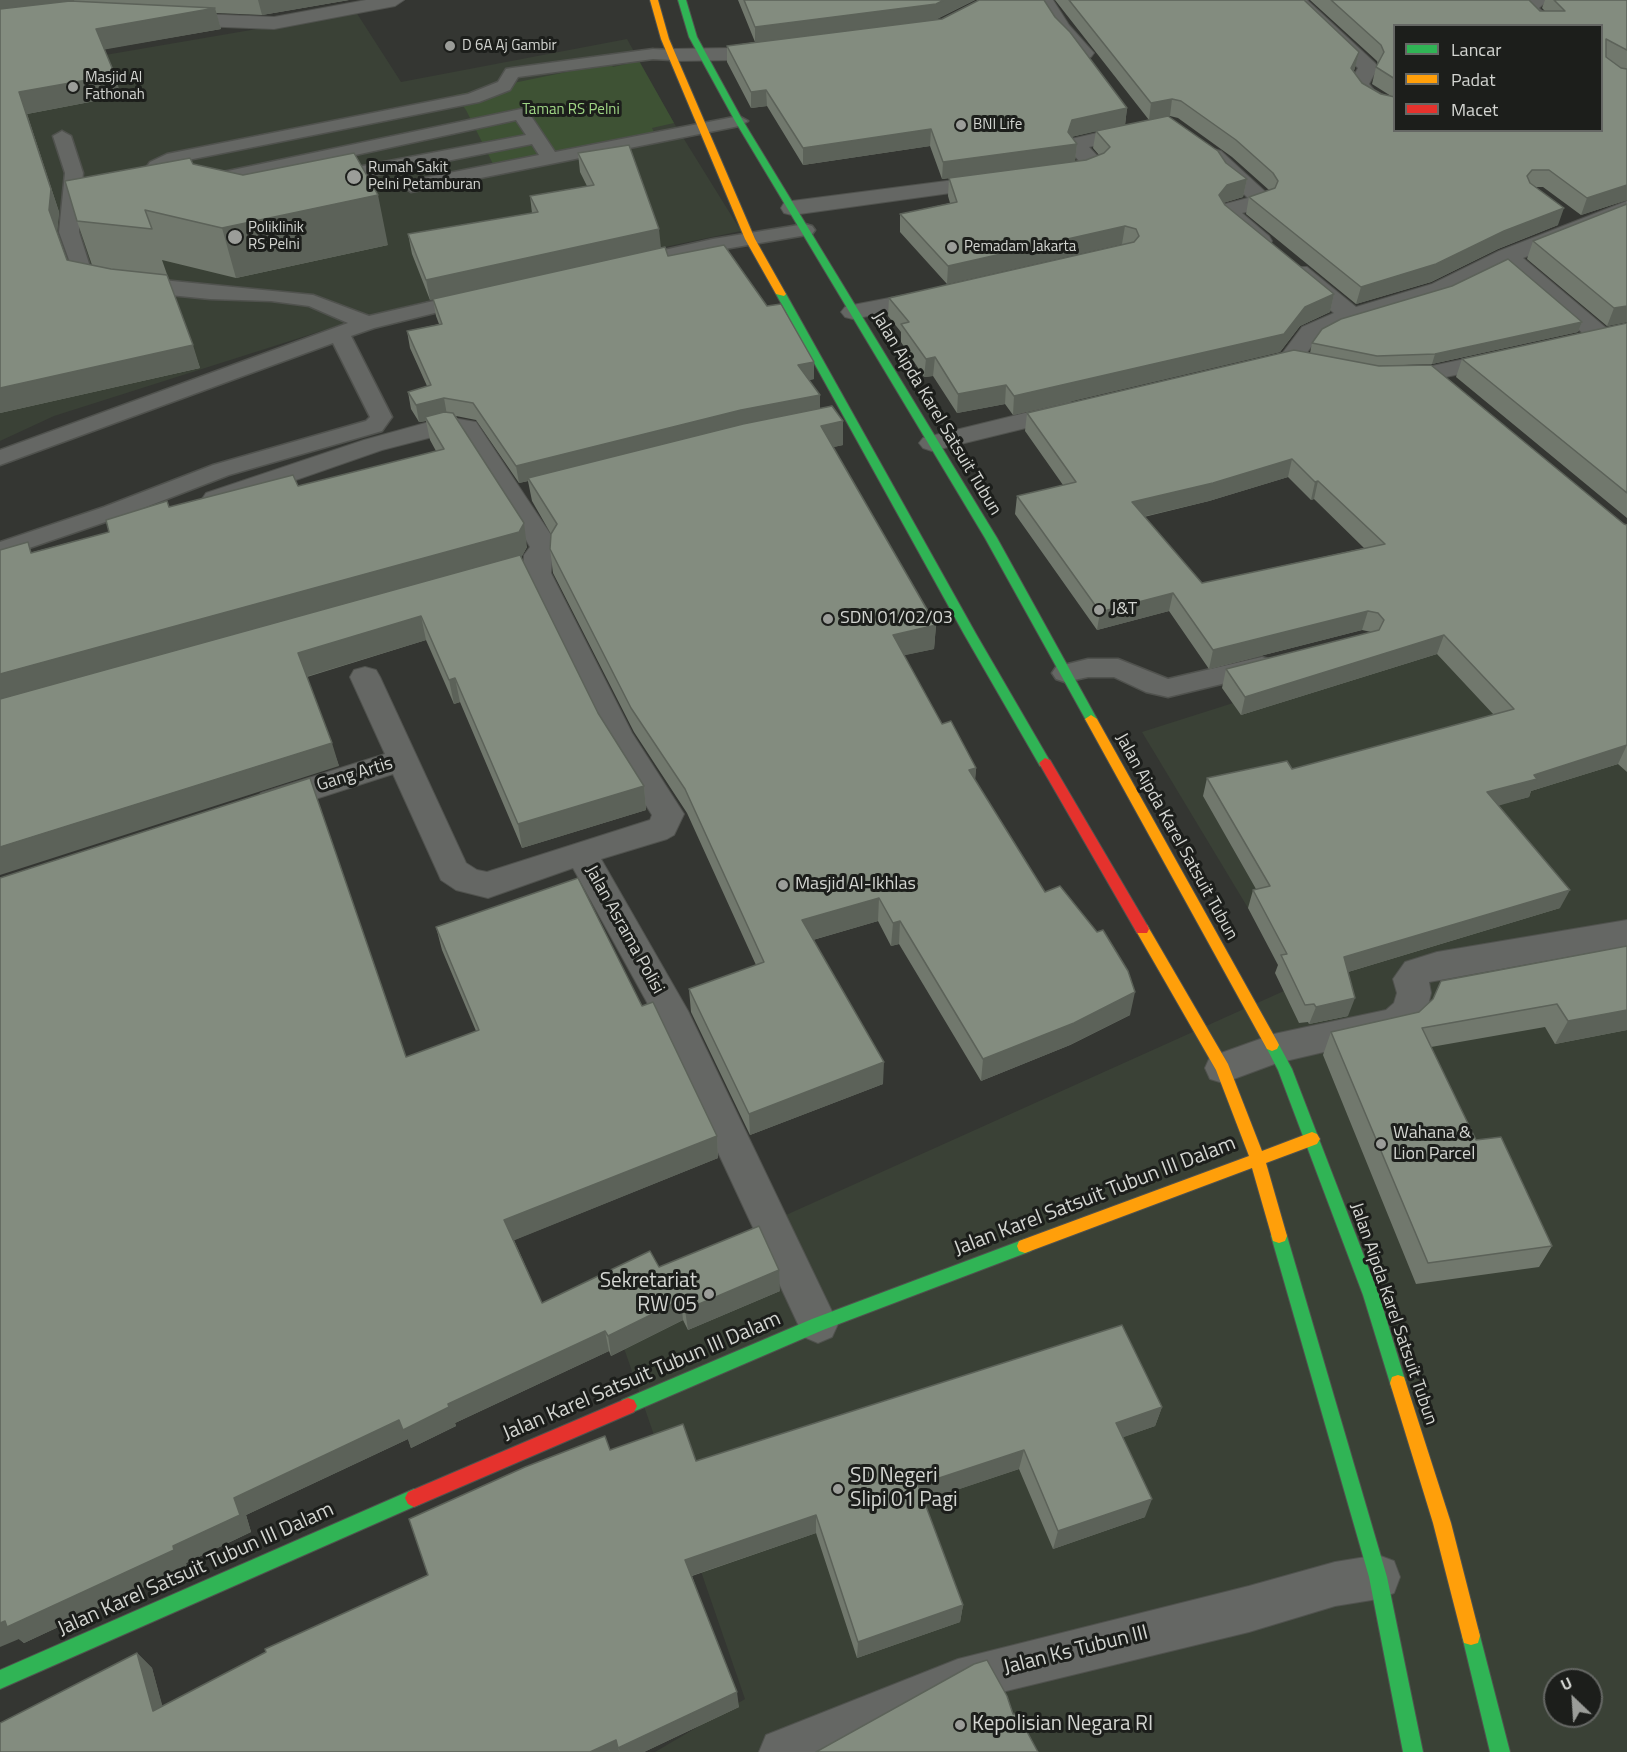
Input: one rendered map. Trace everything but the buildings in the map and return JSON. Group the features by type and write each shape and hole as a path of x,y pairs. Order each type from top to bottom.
{"main road":[{"path":"654,0 672,55 750,239 970,634 1223,1068 1257,1158 1378,1577 1413,1752"},
{"name":"Jalan Aipda Karel Satsuit Tubun","path":"682,0 693,37 739,121 991,538 1288,1078 1371,1295 1439,1512 1500,1752"},
{"name":"Jalan Karel Satsuit Tubun III Dalam","path":"0,1680 150,1612 818,1324 1312,1139"}],"street":[{"path":"157,18 274,23 395,0"},
{"path":"1044,0 1062,28 1095,68"},
{"path":"1296,0 1368,67 1359,84 1367,94 1385,105 1393,107"},
{"path":"1539,0 1527,8 1547,24"},
{"path":"672,55 735,54 794,46"},
{"path":"1036,176 1091,167 1094,162 1078,148 1078,143 1152,126 1128,111"},
{"path":"1200,145 1224,163 1232,174 1261,199 1233,209 1230,213 1351,315"},
{"path":"792,208 1013,179"},
{"path":"1290,362 1310,332 1351,315 1440,289 1507,256 1627,208"},
{"path":"1556,211 1580,228"},
{"path":"1507,256 1617,337"},
{"path":"853,312 950,293"},
{"path":"1568,344 1617,337"},
{"path":"1374,375 1432,373 1523,354"},
{"path":"1432,373 1457,394"},
{"path":"932,443 1096,404"},
{"path":"820,422 850,417"},
{"path":"0,565 82,543 373,445 447,425 467,427 521,493 544,549 524,568 618,736 668,814 663,827 656,831 581,853"},
{"name":"Jalan Asrama Polisi","path":"365,677 453,871 468,881 488,885 581,853 670,1011 818,1324"},
{"name":"Gang Artis","path":"247,809 402,760"},
{"path":"1223,1068 1274,1049 1396,1022 1409,1010 1414,993 1410,979 1417,972 1437,966 1627,933"},
{"name":"Jalan Ks Tubun III","path":"783,1752 958,1682 1002,1669 1249,1608 1335,1584 1378,1577"}],"lane":[{"path":"156,191 150,175 156,166 172,158 473,98 504,86 512,73 653,54 672,55"},
{"path":"504,86 536,138 557,156"},
{"path":"69,209 183,186 235,185 521,114"},
{"path":"411,186 557,156 575,150 739,121"},
{"path":"62,136 74,173 69,209 69,232 84,278 210,293 271,295 313,301 367,323"},
{"path":"304,184 536,138"},
{"path":"609,268 805,230"},
{"path":"0,458 367,323 494,293"},
{"path":"0,550 103,515 221,470 374,426 381,417 339,333"},
{"path":"1065,674 1088,668 1118,668 1155,686 1168,688 1182,687 1283,660"}],"shaded area":[{"name":"Rumah Sakit Pelni Petamburan","path":"356,12 401,82 627,39 674,123 741,231 532,275 375,314 54,416 0,441 0,73"},
{"path":"1563,598 1627,656 1627,1752 655,1752 745,1699 606,1296 1295,986 1142,732"}],"green space":[{"name":"Taman RS Pelni","path":"639,61 674,123 652,128 654,132 494,166 466,110 455,95 610,63 613,67"}],"traffic: fast":[{"path":"682,0 693,37 739,121 991,538 1091,719"},
{"path":"781,294 970,634 1045,763"},
{"path":"1272,1045 1285,1069 1371,1295 1398,1383"},
{"path":"1279,1236 1378,1577 1413,1752"},
{"path":"628,1406 818,1324 1025,1246"},
{"path":"0,1680 414,1498"},
{"path":"1471,1636 1500,1752"}],"traffic: slow":[{"path":"654,0 665,39 750,239 781,294"},
{"path":"1091,719 1272,1045"},
{"path":"1142,929 1223,1068 1257,1158 1279,1236"},
{"path":"1025,1246 1312,1139"},
{"path":"1398,1383 1442,1523 1471,1636"}],"traffic: jam":[{"path":"1045,763 1142,929"},
{"path":"414,1498 628,1406"}],"place":[{"name":"D 6A Aj Gambir","path":"450,46"},
{"name":"Masjid Al Fathonah","path":"73,87"},
{"name":"BNI Life","path":"961,125"},
{"name":"Rumah Sakit Pelni Petamburan","path":"354,177"},
{"name":"Poliklinik RS Pelni","path":"235,237"},
{"name":"Pemadam Jakarta","path":"952,247"},
{"name":"J&T","path":"1099,610"},
{"name":"SDN 01/02/03","path":"828,619"},
{"name":"Masjid Al-Ikhlas","path":"783,885"},
{"name":"Wahana & Lion Parcel","path":"1381,1144"},
{"name":"Sekretariat RW 05","path":"709,1294"},
{"name":"SD Negeri Slipi 01 Pagi","path":"838,1489"},
{"name":"Kepolisian Negara RI","path":"960,1725"}]}
